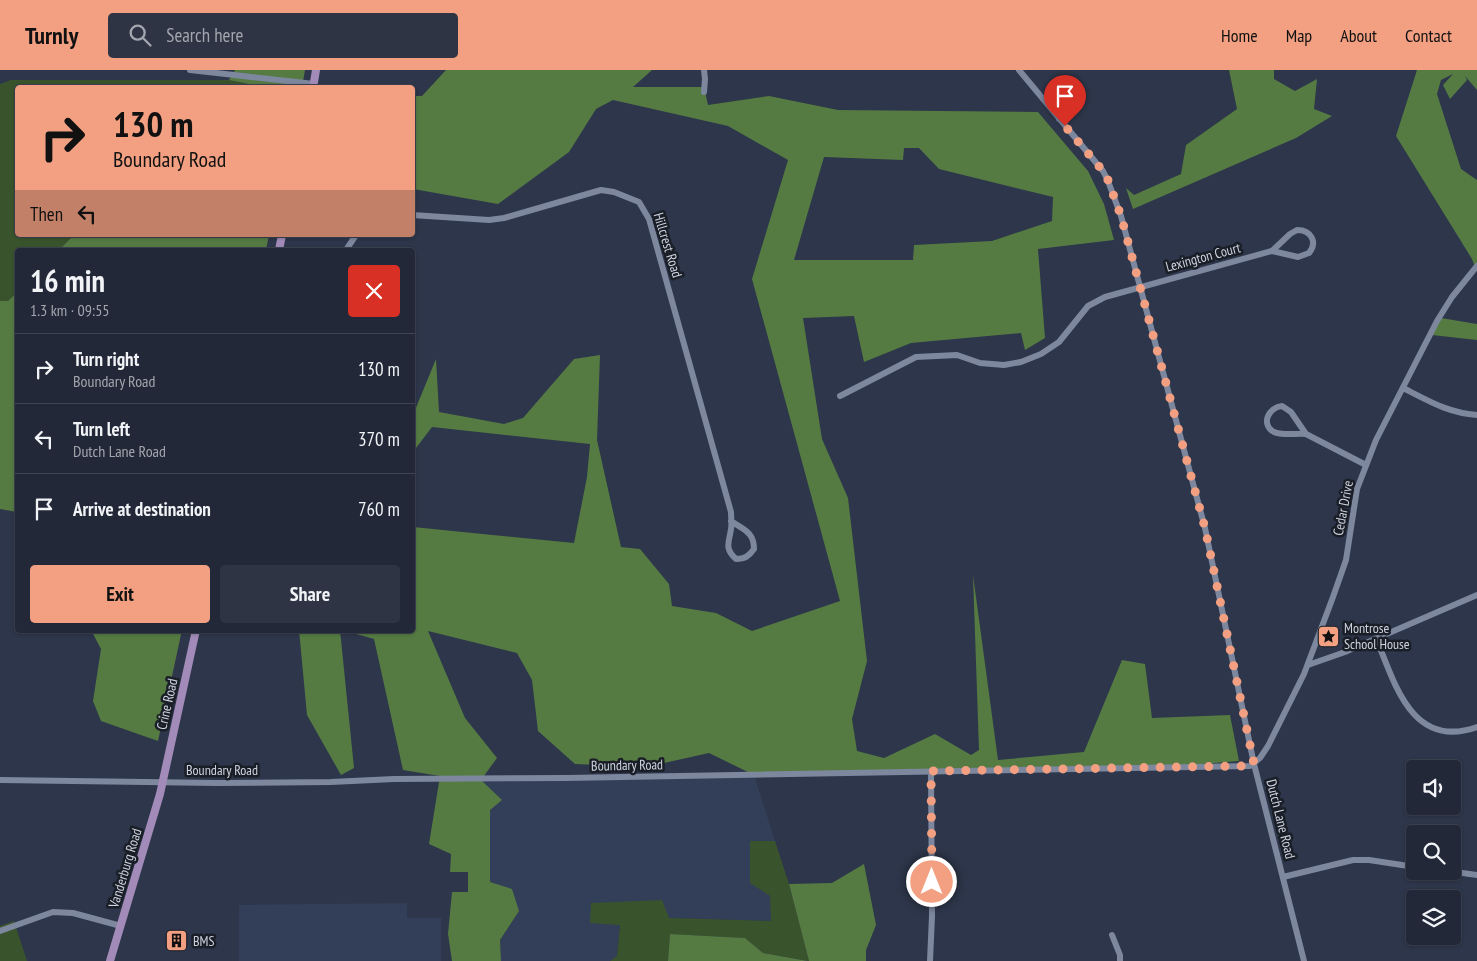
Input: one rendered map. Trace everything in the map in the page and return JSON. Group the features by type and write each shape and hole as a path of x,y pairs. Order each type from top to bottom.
{"main road":[{"path":"313,85 316,70"},
{"name":"Crine Road","path":"162,783 195,633"},
{"name":"Vanderburg Road","path":"110,961 162,783"}],"street":[{"path":"190,70 305,85"},
{"path":"704,70 704,92"},
{"name":"Dutch Lane Road","path":"1019,70 1097,163 1108,180 1121,216 1205,528 1254,764 1304,961"},
{"path":"1059,119 1076,106 1080,100"},
{"name":"Hillcrest Road","path":"415,215 490,220 504,218 601,190 621,194 640,202 649,219 731,512 732,522 728,547 736,559 743,559 749,556 754,549 754,541 747,531 732,522"},
{"path":"1297,230 1307,232 1313,239 1311,251 1303,257 1272,251 1297,230"},
{"path":"347,248 355,237"},
{"name":"Lexington Court","path":"840,396 916,357 957,355 980,363 1004,366 1021,362 1041,354 1059,342 1088,306 1105,296 1272,251"},
{"name":"Cedar Drive","path":"1254,764 1263,755 1268,746 1308,664 1346,560 1357,491 1376,440 1437,322 1452,297 1477,266"},
{"path":"1404,388 1449,411 1477,415"},
{"path":"1306,434 1292,412 1286,407 1274,408 1268,415 1268,424 1274,432 1306,434 1366,465"},
{"path":"1308,664 1325,659 1477,595"},
{"path":"1376,638 1400,697 1413,714 1429,725 1444,730 1458,731 1477,727"},
{"name":"Boundary Road","path":"0,780 217,784 394,779 574,778 1245,766 1254,764"},
{"path":"930,961 932,916 931,771"},
{"path":"1283,878 1353,860 1369,860 1406,866"},
{"path":"1461,873 1477,875"},
{"path":"0,931 54,912 73,913 121,926"},
{"path":"1112,936 1120,956 1120,961"}],"shaded area":[{"path":"755,778 775,841 750,841 770,896 772,921 669,918 620,924 617,956 610,961 501,961 500,940 519,911 490,882 490,810 482,779"},
{"path":"407,903 407,918 441,918 441,961 239,961 239,905"}],"green space":[{"path":"235,70 305,70 302,85 253,85 229,80"},
{"path":"446,70 652,70 633,87 704,87 708,105 769,96 838,110 1038,112 1088,171 1104,204 1114,240 1038,249 1045,338 1025,350 1021,333 911,343 864,362 854,316 803,318 822,439 848,498 867,661 852,719 857,751 884,758 935,734 971,755 979,750 973,575 998,760 1084,752 1122,660 1145,664 1152,718 1230,715 1239,761 1166,767 754,775 709,753 646,767 575,764 538,731 532,680 517,653 428,631 465,718 497,758 481,780 502,800 490,810 490,882 512,889 519,911 500,940 501,961 452,961 448,934 452,892 468,892 468,872 450,872 451,854 429,844 440,776 403,770 374,639 353,633 415,633 415,527 574,543 587,477 590,444 432,427 415,449 415,410 436,359 439,412 504,424 523,418 574,359 600,355 597,440 621,547 640,549 669,584 672,606 716,613 752,631 840,601 752,279 788,160 728,126 613,100 596,109 569,152 498,204 415,189 415,96 422,96","holes":["904,148 919,148 939,169 1053,197 1052,221 992,241 914,245 913,260 794,260 824,157 903,160"]},
{"path":"1229,70 1274,70 1274,79 1295,91 1317,79 1314,109 1332,116 1296,138 1133,209 1126,188 1134,195 1181,174 1186,145 1237,109"},
{"path":"1417,70 1477,70 1477,90 1465,76 1467,80 1450,99 1443,85 1453,74 1441,80 1437,94 1461,169 1477,180 1477,272 1472,259 1396,136"},
{"path":"11,80 229,80 253,85 15,85 15,237 72,237 61,248 15,248 15,294 8,301 0,301 0,84"},
{"path":"72,237 269,237 266,248 61,248"},
{"path":"15,294 15,512 0,509 0,301 8,301"},
{"path":"1441,318 1477,324 1477,340 1432,335"},
{"path":"93,633 181,633 158,741 101,721 93,701 101,649"},
{"path":"299,633 340,633 354,768 341,775 307,715"},
{"path":"750,841 775,841 789,884 809,961 763,953 745,938 670,934 668,961 610,961 617,956 620,925 590,923 591,903 662,900 669,918 771,921 770,896 750,883"},
{"path":"864,864 876,925 866,950 866,961 809,961 789,884 832,883"},
{"path":"14,921 27,961 0,961 0,926"},
{"path":"670,934 745,938 763,953 808,961 668,961"}],"place":[{"name":"Montrose School House","path":"1328,636"},
{"name":"BMS","path":"177,941"}],"route":[{"path":"932,882 931,771 1250,766 1254,764 1205,528 1121,216 1103,171 1065,126"}]}
